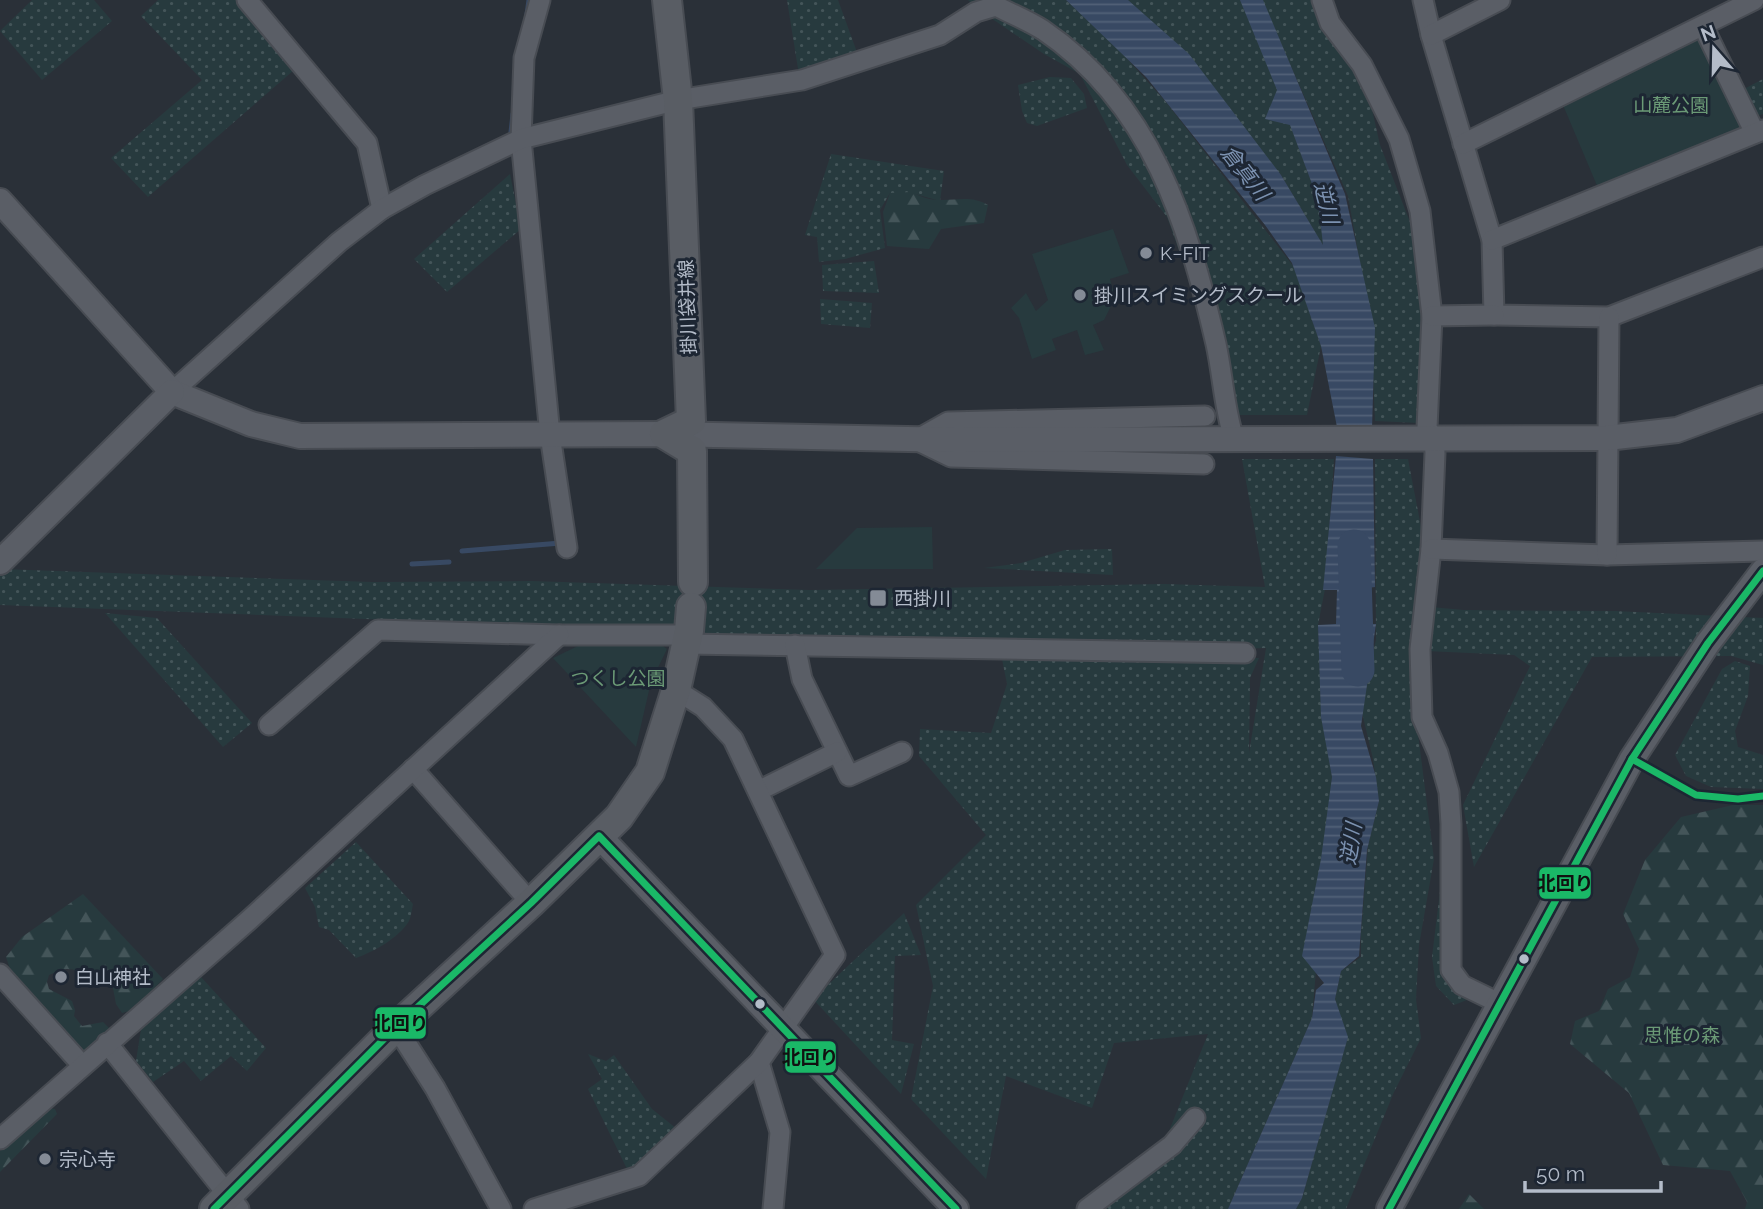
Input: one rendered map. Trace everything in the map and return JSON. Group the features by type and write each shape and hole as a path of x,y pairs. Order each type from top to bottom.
{"main road":[{"name":"掛川袋井線","path":"664,434 691,421 678,100 667,0"},
{"path":"227,1205 396,1027 531,903 619,817 650,772 676,690 687,639 692,594 692,451 664,434"}],"street":[{"path":"247,0 367,142 382,209"},
{"path":"540,0 524,58 521,138 550,435 567,548"},
{"path":"1322,0 1330,23 1362,65 1399,139 1419,211 1432,316 1427,422 1432,549 1420,649 1422,717 1438,753 1448,792 1452,848 1451,970 1462,985 1500,1004"},
{"path":"1423,0 1462,144 1492,240 1494,315"},
{"path":"1431,35 1500,0"},
{"path":"1462,144 1754,0"},
{"path":"0,562 172,392 339,242 382,209 521,138 678,100 803,80 940,35 976,12 996,6 1043,30 1079,59 1125,107 1159,166 1185,228 1203,290 1221,365 1228,422 1237,439"},
{"path":"1492,240 1759,132 1703,26"},
{"path":"0,201 172,392 251,424 300,436 664,434 916,440 1607,438 1677,430 1763,398"},
{"path":"1432,316 1609,317 1763,257"},
{"path":"1607,555 1609,317"},
{"path":"916,440 948,422 1205,416"},
{"path":"916,440 951,457 1204,464"},
{"path":"1432,549 1607,555 1763,551"},
{"path":"1389,1209 1632,759 1708,643 1763,571"},
{"path":"269,725 378,630 687,639 795,645 1245,653"},
{"path":"0,1139 249,920 559,635"},
{"path":"795,645 802,679 849,776 901,752"},
{"path":"534,1209 639,1176 760,1062 835,955 733,739 703,706 676,690"},
{"path":"758,791 837,752"},
{"path":"413,769 531,903"},
{"path":"599,836 956,1209"},
{"path":"0,974 82,1065"},
{"path":"396,1027 435,1088 501,1209"},
{"path":"107,1043 227,1205"},
{"path":"760,1062 780,1132 773,1209"},
{"path":"1087,1209 1172,1145 1195,1118"}],"green space":[{"path":"32,0 94,0 112,21 42,80 0,31"},
{"path":"158,0 237,0 294,70 148,197 111,158 202,80 141,16"},
{"path":"787,0 838,0 858,55 799,75"},
{"path":"968,0 1066,0 1121,52 1165,101 1294,267 1321,346 1307,415 1222,415 1202,316 1167,217 1127,165 1080,74 1044,54"},
{"path":"1115,0 1245,0 1318,200 1324,247 1281,175"},
{"path":"1262,0 1321,0 1362,65 1380,145 1410,222 1425,310 1419,423 1375,421 1371,323 1348,196"},
{"name":"山麓公園","path":"1693,39 1702,42 1741,123 1737,132 1598,188 1563,105"},
{"path":"1050,77 1071,78 1084,94 1087,108 1037,126 1027,123 1018,85"},
{"path":"1763,79 1763,114 1757,116 1744,89"},
{"path":"831,154 944,171 940,201 915,194 890,193 880,210 885,248 845,259 819,262 817,237 805,235"},
{"path":"510,174 521,229 447,292 414,259"},
{"path":"911,192 934,200 969,199 981,202 988,205 984,223 941,229 929,249 887,246 883,212 890,193"},
{"name":"掛川スイミングスクール","path":"1113,229 1129,273 1110,279 1115,298 1104,320 1093,325 1104,350 1085,355 1077,330 1052,339 1056,350 1032,359 1019,318 1011,308 1026,293 1036,311 1048,300 1032,254"},
{"path":"874,261 879,293 823,291 822,265"},
{"path":"820,299 872,303 870,328 821,324"},
{"path":"1242,459 1334,459 1325,589 1318,625 1321,704 1332,777 1312,1018 1228,1209 1080,1209 1167,1136 1208,1034 1114,1043 1092,1108 1006,1076 986,1179 911,1099 933,986 916,905 986,835 919,756 920,729 991,733 1007,684 1002,659 1259,658 1250,678 1249,753 1266,648 1194,650 708,638 703,632 0,605 0,569 372,582 531,581 810,590 1164,584 1265,587"},
{"path":"1375,459 1408,459 1422,532 1419,606 1464,610 1615,611 1763,618 1763,665 1731,656 1592,657 1474,867 1463,805 1530,666 1514,655 1426,651 1417,726 1434,859 1419,945 1416,999 1421,1038 1394,1092 1346,1209 1296,1209 1302,1198 1347,1039 1335,999 1341,971 1361,957 1368,846 1379,801 1373,759 1360,704 1376,640"},
{"path":"932,527 933,569 816,569 857,528"},
{"path":"1112,549 1113,575 984,568 1021,563 1065,550"},
{"path":"105,613 157,618 252,723 223,747"},
{"name":"つくし公園","path":"660,644 667,649 651,682 636,747 553,658 580,645"},
{"path":"1735,661 1750,666 1748,696 1735,731 1738,747 1763,755 1763,789 1711,787 1686,776 1675,755 1722,669"},
{"name":"思惟の森","path":"1733,805 1763,805 1763,1209 1745,1209 1747,1202 1730,1171 1663,1165 1629,1093 1570,1044 1575,1021 1599,1011 1608,989 1630,977 1639,949 1623,914 1645,860 1681,817"},
{"path":"356,842 413,904 409,921 399,933 378,948 356,958 329,930 319,927 315,907 305,888"},
{"path":"1445,850 1444,946 1472,998 1454,1005 1436,986 1432,957"},
{"path":"83,894 163,979 133,1010 122,1013 116,1004 112,983 67,969 49,975 49,989 72,1001 74,1016 82,1026 103,1022 111,1030 87,1055 14,981 6,957 22,937"},
{"path":"904,913 921,955 895,956 892,1040 914,1044 901,1094 813,999"},
{"path":"201,977 266,1048 247,1071 231,1056 201,1081 184,1061 153,1082 136,1061 141,1029"},
{"path":"588,1054 606,1061 614,1055 652,1109 677,1129 628,1171 588,1089 602,1079"},
{"path":"48,1108 55,1109 57,1114 0,1172 0,1151"},
{"path":"1469,1194 1484,1209 1459,1209"}],"water":[{"name":"倉真川","path":"1066,0 1128,0 1189,54 1281,175 1323,245 1318,200 1290,125 1265,119 1277,90 1240,0 1263,0 1345,194 1375,328 1372,429 1337,427 1321,346 1292,263 1265,225 1146,77"},
{"path":"1336,456 1373,459 1375,587 1352,590 1349,624 1376,624 1361,726 1376,777 1379,801 1367,850 1359,956 1341,971 1335,999 1348,1037 1302,1198 1296,1209 1228,1209 1312,1018 1316,990 1324,983 1302,956 1321,859 1332,777 1321,717 1318,625 1336,624 1337,590 1323,590"}],"waterway":[{"path":"527,14 529,0"},
{"path":"511,132 513,114"},
{"path":"462,551 561,543"},
{"name":"逆川","path":"1354,546 1358,670"},
{"path":"412,564 449,562"}],"transit line":[{"name":"北回り","path":"1389,1209 1632,759 1708,643 1763,571"},
{"name":"北回り","path":"1632,759 1696,795 1738,799 1763,796"},
{"name":"北回り","path":"214,1209 396,1027 531,903 599,836 956,1209"}],"place":[{"name":"K−FIT","path":"1146,253"},
{"name":"掛川スイミングスクール","path":"1080,295"},
{"name":"西掛川","path":"878,598"},
{"name":"白山神社","path":"61,977"},
{"name":"宗心寺","path":"45,1159"}]}
